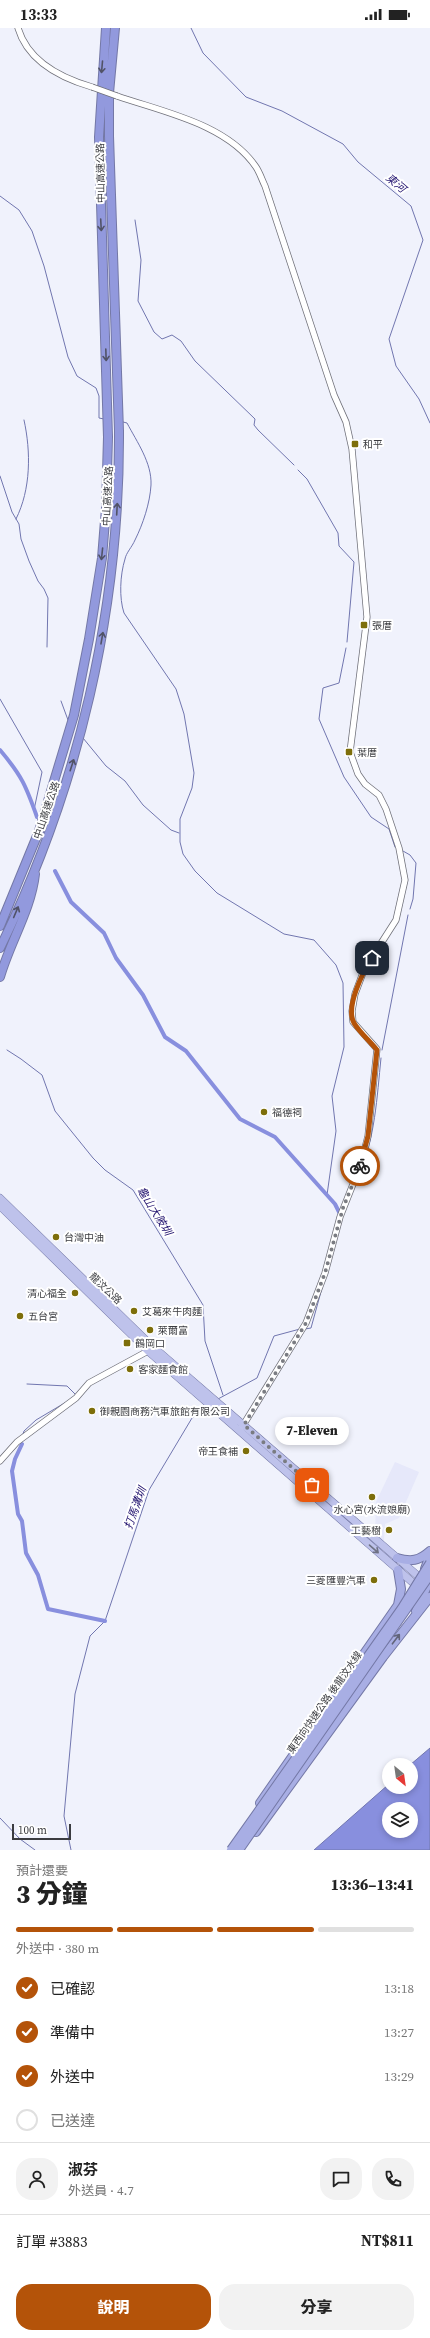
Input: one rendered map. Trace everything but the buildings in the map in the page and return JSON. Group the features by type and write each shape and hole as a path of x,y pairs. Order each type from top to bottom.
{"highway":[{"name":"中山高速公路","path":"0,926 14,897 50,798 74,715 89,639 102,558 107,495 108,437 99,137 106,28"},
{"name":"中山高速公路","path":"0,948 51,829 74,756 102,638 114,558 119,472 119,431 109,176 109,92 115,28"},
{"path":"0,977 7,954 33,890 37,864"},
{"path":"0,918 14,897"},
{"path":"397,1558 411,1561 422,1558 430,1551"},
{"path":"414,1616 426,1585 430,1555"},
{"name":"東西向快速公路 後龍汶水線","path":"232,1850 402,1608 430,1563"},
{"path":"398,1570 401,1589 398,1605"},
{"name":"東西向快速公路 後龍汶水線","path":"239,1850 430,1576"},
{"path":"240,1838 246,1823 292,1754 398,1605 426,1585"},
{"path":"239,1850 282,1799 414,1616 430,1597"}],"main road":[{"name":"龍汶公路","path":"0,1198 149,1348"},
{"name":"龍汶公路","path":"0,1206 149,1348 242,1428"},
{"path":"242,1428 397,1558 426,1585 430,1597"},
{"path":"242,1428 398,1570 426,1585"}],"street":[{"path":"18,28 20,36 32,53 48,69 69,80 117,96 216,133 238,148 256,167 265,186 334,395 346,422 352,449 368,617 350,752 358,774 365,784 379,794 386,809 399,848 405,880 396,920 364,970 354,999 352,1010 353,1022 377,1050 368,1136 362,1164 343,1208 325,1273 306,1323 242,1428"},
{"path":"0,1461 17,1442 76,1398 95,1379 149,1348"}],"shaded area":[{"path":"395,1462 419,1472 399,1518 385,1524 384,1541 375,1534 376,1502"}],"water":[{"path":"430,1748 430,1850 314,1850 382,1790 382,1794 418,1794 418,1758"}],"waterway":[{"name":"東河","path":"191,28 203,53 246,97 282,111 343,144 358,162 411,206 423,240 389,339 396,366 419,399 430,423"},
{"path":"0,196 19,210 32,231 44,266 68,357 77,376 96,388 99,396 99,418 104,419"},
{"path":"135,220 141,260 138,301 154,332 162,339 172,335 181,341 195,361 255,419 254,425 258,430 294,465"},
{"path":"16,519 25,495 27,483 28,445 24,420"},
{"path":"123,422 127,423 143,453 149,469 151,485 148,506 138,534 123,565 121,600 124,613 176,689 184,714 194,773 192,788 180,819 180,842 183,854 195,871 217,893 284,934 314,940 336,965 343,983 344,1047 332,1096 336,1131 327,1195"},
{"path":"298,470 307,479 338,533 339,546 354,562 347,642"},
{"path":"0,476 12,512 19,524 21,539 29,561 48,598 47,647"},
{"path":"346,648 339,683 323,688 319,719 344,777 371,817 389,829 395,847"},
{"path":"0,699 42,772 34,810"},
{"path":"61,701 68,720"},
{"path":"83,738 106,766 125,781 143,805 171,830 179,833"},
{"path":"0,750 14,767 23,782 37,817"},
{"path":"403,851 410,855 416,863 413,899 410,909"},
{"path":"55,871 71,902 104,933 116,958 143,995 165,1037 186,1051 240,1119 275,1137 335,1204 341,1216"},
{"path":"382,1050 408,915"},
{"name":"龜山大陂圳","path":"7,1050 42,1075 55,1111 93,1158 105,1170 133,1190 203,1305 205,1341 223,1395"},
{"path":"359,1175 369,1147 372,1132 381,1058"},
{"name":"打馬溝圳","path":"305,1329 311,1328 322,1288"},
{"name":"打馬溝圳","path":"218,1399 257,1378 274,1336 300,1329"},
{"path":"27,1384 67,1386 76,1395"},
{"path":"23,1434 24,1431 36,1420 68,1401"},
{"name":"打馬溝圳","path":"71,1850 64,1816 75,1694 90,1636 105,1621 149,1490 192,1418 208,1407"},
{"path":"22,1444 15,1459 12,1471 18,1514 22,1521 26,1553 38,1575 48,1609 105,1621"},
{"path":"0,1818 20,1839 35,1850"}],"way so far":[{"path":"312,1485 244,1425 306,1323 325,1273 343,1208 360,1166"}],"place":[{"name":"和平","path":"355,444"},
{"name":"張厝","path":"364,625"},
{"name":"葉厝","path":"349,752"},
{"name":"福德祠","path":"264,1112"},
{"name":"台灣中油","path":"56,1237"},
{"name":"清心福全","path":"75,1293"},
{"name":"艾葛來牛肉麵","path":"134,1311"},
{"name":"五台宮","path":"20,1316"},
{"name":"萊爾富","path":"150,1330"},
{"name":"鶴岡口","path":"127,1343"},
{"name":"客家麵食館","path":"130,1369"},
{"name":"御親園商務汽車旅館有限公司","path":"92,1411"},
{"name":"帝王食補","path":"246,1451"},
{"name":"7-Eleven","path":"312,1485"},
{"name":"水心宮(水流娘廟)","path":"372,1497"},
{"name":"工藝樹","path":"389,1530"},
{"name":"三菱匯豐汽車","path":"374,1580"}],"route":[{"path":"360,1166 362,1164 368,1136 377,1050 353,1022 352,1010 355,994 364,970 372,958"}]}
